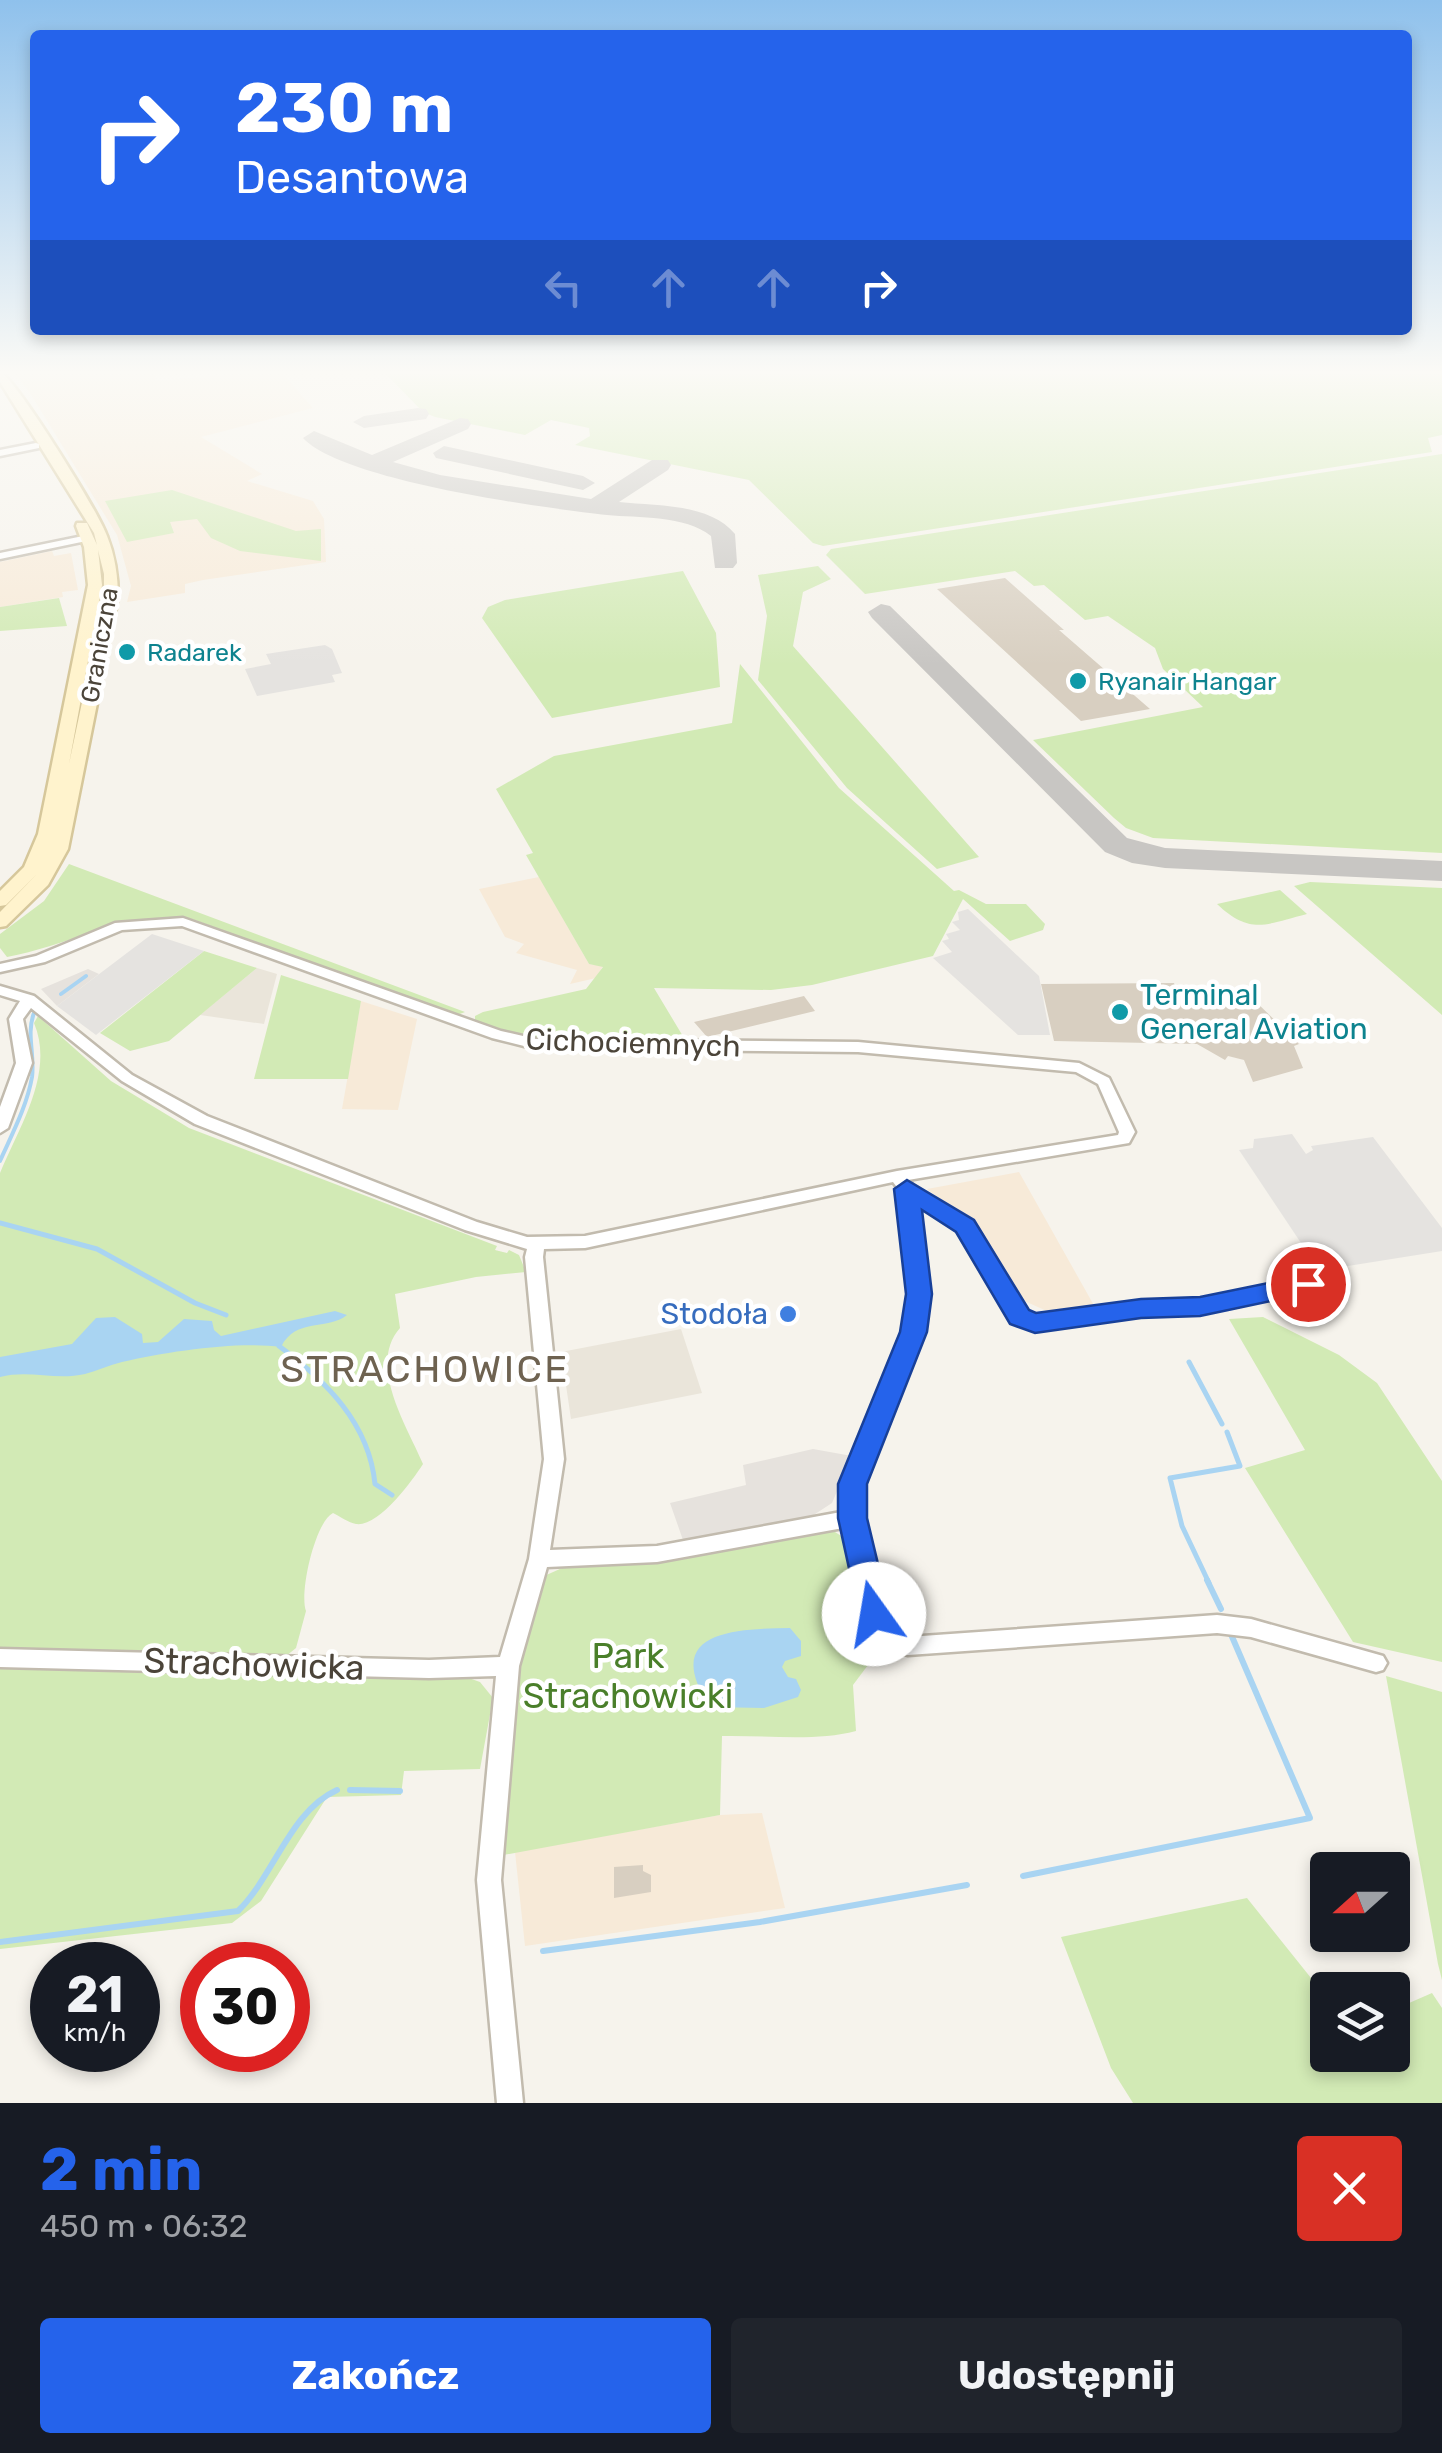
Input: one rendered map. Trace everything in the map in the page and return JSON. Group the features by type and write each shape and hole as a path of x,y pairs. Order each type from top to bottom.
{"main road":[{"name":"Graniczna","path":"0,901 32,869 44,844 95,585 88,538 49,468"},
{"name":"Graniczna","path":"0,922 37,887 59,849 111,598 111,574 100,533 61,468"}],"street":[{"path":"0,556 88,538"},
{"name":"Cichociemnych","path":"0,968 40,959 120,926 183,922 497,1035 536,1044 858,1048 1080,1068 1096,1074 1107,1086 1126,1124 1123,1140 902,1183"},
{"path":"0,990 29,999 127,1078 201,1120 471,1226 536,1244 585,1242 902,1183 965,1226 1019,1317 1035,1324 1141,1309 1200,1307 1308,1284"},
{"path":"0,1128 24,1063 16,1020 29,999"},
{"path":"902,1183 919,1294 914,1332 853,1484 852,1518 874,1614 893,1644 1216,1624 1251,1628 1376,1663"},
{"path":"510,2103 489,1880 508,1666 539,1559 554,1458 534,1257 536,1244"},
{"path":"539,1559 657,1554 852,1518"},
{"name":"Strachowicka","path":"0,1658 429,1669 508,1666"}],"shaded area":[{"path":"76,468 252,468 262,474 247,481 313,501 324,519 326,562 203,580 185,584 185,593 127,602 131,586 117,535"},
{"path":"52,551 54,556 71,553 78,590 62,592 63,597 0,607 0,562"},
{"path":"325,645 332,649 342,673 332,675 335,682 257,696 245,669 271,664 266,654"},
{"path":"539,877 589,964 603,966 596,978 570,984 577,970 516,953 524,944 505,937 479,889"},
{"path":"968,909 1039,976 1050,1035 1018,1035 933,958 952,952 942,941 949,939 946,934 960,930 952,922 959,920 958,912"},
{"path":"152,934 204,951 96,1035 57,1006"},
{"path":"257,968 277,974 264,1024 200,1015"},
{"path":"88,969 99,974 57,1006 41,989"},
{"path":"361,1001 417,1019 398,1110 342,1109"},
{"path":"1292,1134 1306,1154 1313,1150 1311,1146 1373,1137 1442,1228 1442,1251 1329,1269 1324,1262 1315,1264 1239,1150 1253,1148 1254,1139"},
{"path":"1019,1172 1096,1309 1058,1316 1013,1296 966,1220 927,1189"},
{"path":"681,1329 702,1393 571,1419 561,1352"},
{"path":"813,1449 852,1456 832,1503 809,1518 683,1540 670,1503 746,1485 743,1465"},
{"path":"762,1813 785,1908 525,1946 515,1852 720,1815"}],"green space":[{"path":"690,468 1327,468 823,546 813,543 749,480"},
{"path":"1351,468 1442,468 1442,853 1153,838 1126,828 1033,740 1203,707 1163,669 1155,648 1108,616 1085,620 1044,585 1034,586 1015,571 865,594 826,555 831,549"},
{"path":"172,490 296,531 321,529 321,561 240,551 211,538 197,519 170,522 174,533 127,542 105,501"},
{"path":"818,566 831,579 803,592 793,646 979,857 937,869 847,788 758,680 767,616 758,575"},
{"path":"683,571 716,633 720,687 552,718 482,618 488,607 505,600"},
{"path":"59,598 67,626 0,631 0,607"},
{"path":"740,664 839,788 954,891 986,904 1026,904 1045,924 1043,930 1010,941 963,899 933,956 812,985 771,990 654,988 684,1038 532,1038 475,1022 475,1016 483,1012 586,989 603,967 589,964 526,855 533,853 496,789 554,756 732,723"},
{"path":"69,864 465,1012 457,1015 192,919 144,920 7,957 0,948 0,934 44,901"},
{"path":"1310,882 1442,888 1442,1015 1294,886"},
{"path":"1280,890 1307,914 1269,924 1250,924 1217,904"},
{"path":"204,951 257,968 169,1041 130,1051 100,1033"},
{"path":"281,975 361,1001 348,1079 254,1079"},
{"name":"Park Strachowicki","path":"38,1016 111,1081 189,1128 497,1246 495,1250 509,1250 519,1255 526,1272 476,1277 395,1294 400,1328 387,1360 389,1377 400,1414 423,1464 394,1502 375,1518 356,1524 333,1513 326,1519 310,1559 306,1611 296,1648 281,1660 284,1674 463,1676 480,1682 493,1698 480,1769 404,1771 401,1795 327,1797 261,1901 232,1923 62,1942 30,1942 30,1946 0,1949 0,1173 25,1119 37,1080 39,1042 34,1023"},
{"path":"1263,1317 1339,1355 1377,1383 1442,1481 1442,1662 1353,1642 1245,1468 1305,1450 1229,1319"},
{"name":"Park Strachowicki","path":"816,1529 835,1532 846,1539 874,1657 853,1685 856,1731 807,1737 722,1736 720,1815 498,1856 520,1648 542,1577 562,1568"},
{"path":"1386,1676 1442,1692 1442,1980 1438,1964"},
{"path":"1247,1898 1310,1977 1310,2072 1410,2072 1410,2003 1432,1993 1442,2008 1442,2103 1133,2103 1111,2068 1061,1937"}],"water":[{"path":"335,1311 347,1315 303,1328 281,1347 203,1348 117,1363 74,1376 0,1377 0,1357 72,1344 96,1318 115,1317 142,1334 143,1343 158,1342 184,1319 212,1321 221,1336"},
{"path":"790,1628 801,1641 801,1656 785,1661 782,1667 788,1677 796,1679 801,1690 798,1697 764,1708 710,1707 697,1682 694,1663 699,1649 710,1639 727,1633"}],"building":[{"path":"1005,578 1150,709 1081,721 937,589"},
{"path":"1174,983 1178,994 1184,991 1194,997 1245,991 1299,1044 1294,1046 1303,1068 1253,1082 1244,1060 1228,1056 1225,1060 1197,1044 1054,1041 1041,984"},
{"path":"804,996 815,1011 707,1037 694,1022"},
{"path":"643,1865 643,1871 651,1875 651,1892 614,1898 614,1867"}],"waterway":[{"path":"61,994 86,976"},
{"path":"0,1161 30,1088 34,1013"},
{"path":"0,1223 97,1249 195,1303 226,1315"},
{"path":"279,1346 342,1405 364,1442 375,1484 392,1495"},
{"path":"1189,1362 1222,1424"},
{"path":"1209,1583 1182,1526 1170,1478 1240,1466 1227,1432"},
{"path":"1207,1580 1221,1609"},
{"path":"1023,1876 1310,1818 1230,1632"},
{"path":"0,1942 238,1911 307,1813 337,1790"},
{"path":"350,1790 400,1791"},
{"path":"543,1951 760,1922 967,1885"}],"taxiway":[{"path":"390,468 438,482 596,507"},
{"path":"514,468 583,483"},
{"path":"596,507 655,468"},
{"path":"596,507 683,516 712,525 723,534 724,563"},
{"path":"881,612 1116,845 1144,856 1165,858 1442,871"}],"place":[{"name":"Radarek","path":"127,652"},
{"name":"Ryanair Hangar","path":"1078,681"},
{"name":"Terminal General Aviation","path":"1120,1012"},
{"name":"Stodoła","path":"788,1314"}],"district":[{"name":"STRACHOWICE","path":"425,1369"}],"route":[{"path":"874,1614 852,1518 853,1484 914,1332 919,1294 907,1189 965,1226 1019,1317 1035,1324 1141,1309 1200,1307 1308,1284"}]}
